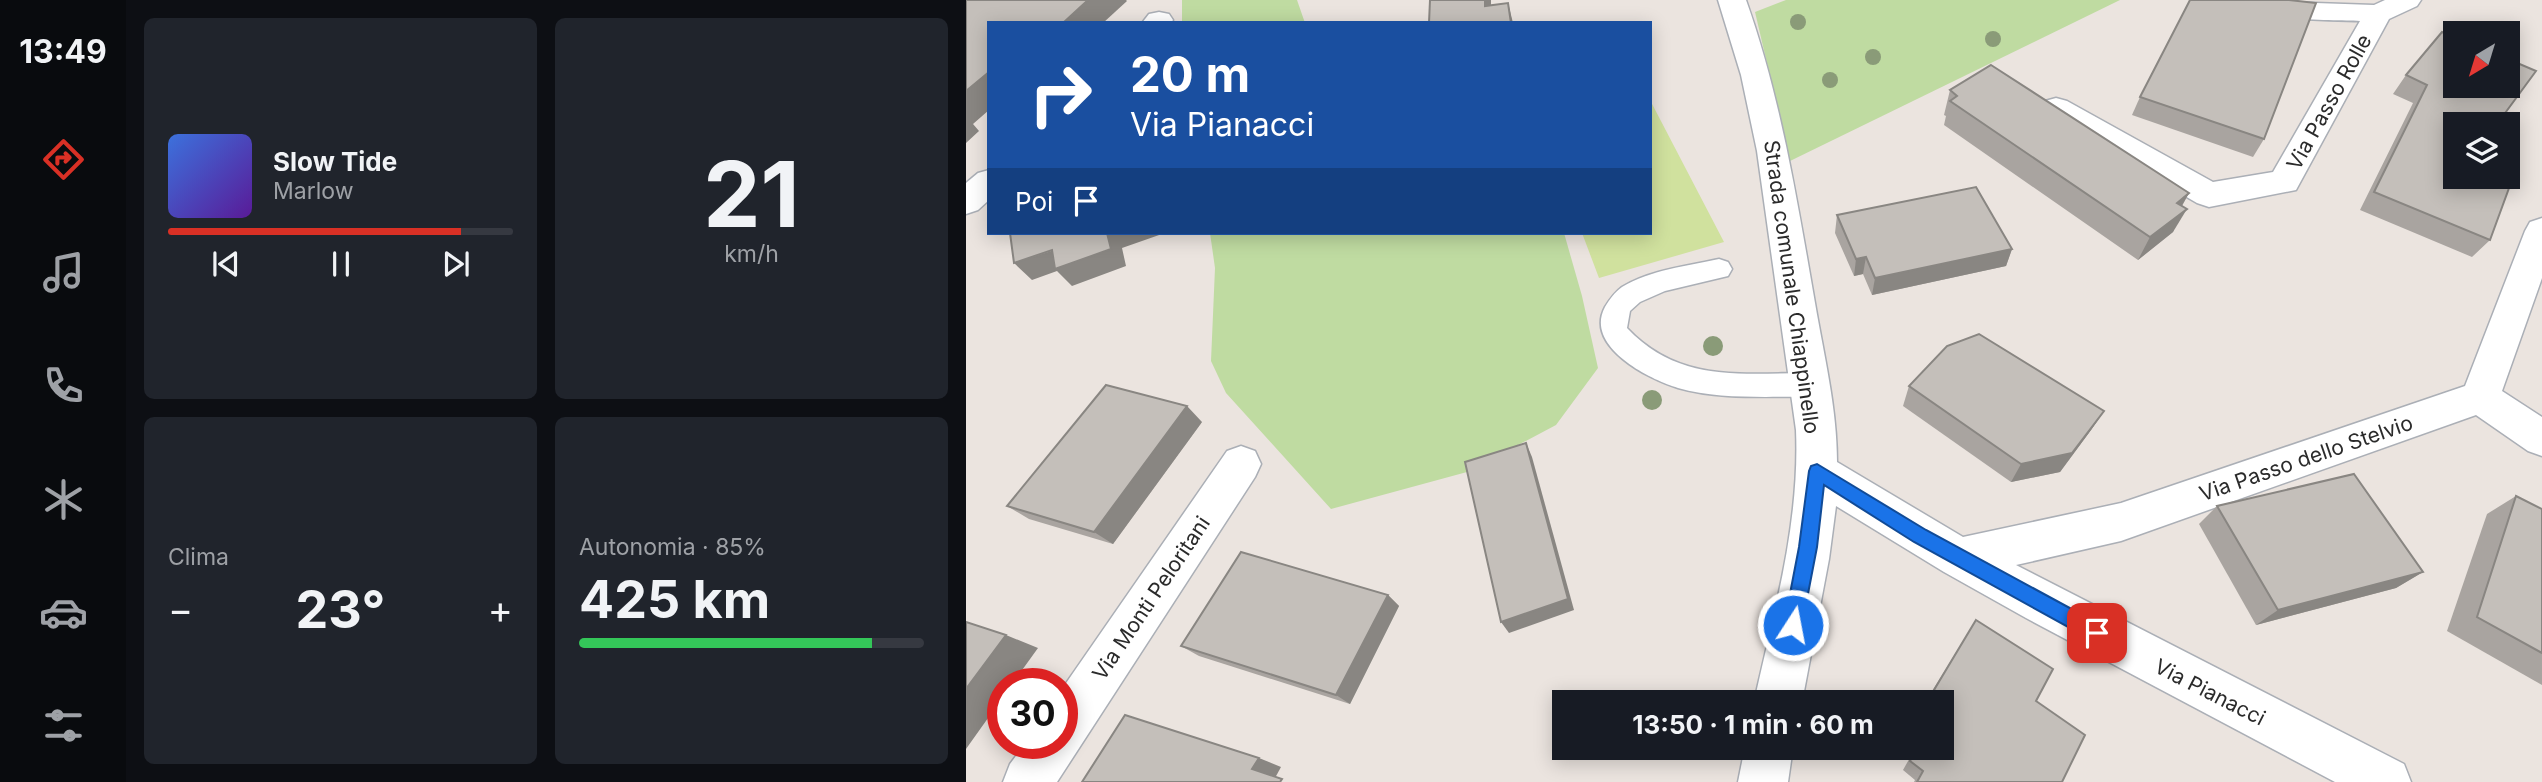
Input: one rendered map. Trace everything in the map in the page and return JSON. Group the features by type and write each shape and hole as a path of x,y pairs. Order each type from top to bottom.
{"street":[{"name":"Strada comunale Chiappinello","path":"1732,0 1752,59 1766,114 1810,386 1817,471 1808,547 1780,690"},
{"path":"2239,0 2266,8 2378,14"},
{"name":"Via Passo Rolle","path":"2056,108 2208,195 2284,182 2378,14 2407,0"},
{"path":"966,202 987,183"},
{"path":"2542,231 2480,397 2542,439"},
{"name":"Via Passo dello Stelvio","path":"1959,558 2122,522 2480,397"},
{"name":"Via Monti Peloritani","path":"1078,707 1241,464"},
{"name":"Via Pianacci","path":"1817,471 1885,516 1959,558 2143,658 2386,782"},
{"path":"1028,782 1044,759"},
{"path":"1763,782 1767,760"}],"lane":[{"path":"1719,269 1633,293 1616,312 1614,331 1628,350 1649,366 1676,377 1705,382 1810,386"}],"green space":[{"path":"1182,0 1297,0 1304,21 1182,21"},
{"path":"1786,0 2120,0 1790,161 1755,12"},
{"path":"1652,104 1724,242 1599,278 1583,235 1652,235"},
{"path":"1210,235 1565,235 1598,368 1556,425 1467,472 1331,509 1226,393 1211,361 1215,268"}],"building":[{"path":"966,0 1088,0 1065,21 987,21 987,74 966,91"},
{"path":"1430,0 1485,0 1485,6 1508,3 1511,21 1429,21"},
{"path":"2190,0 2289,0 2316,3 2264,139 2140,97"},
{"path":"2442,32 2443,98 2516,98 2506,112 2443,112 2443,189 2509,189 2490,240 2374,192 2427,85 2406,75"},
{"path":"2520,64 2536,71 2520,93"},
{"path":"1991,65 2189,193 2177,203 2187,209 2150,237 1950,101 1957,96 1950,90"},
{"path":"1976,187 2012,249 1875,278 1866,257 1856,259 1837,215"},
{"path":"1010,235 1108,235 1111,249 1055,269 1052,250 1014,263"},
{"path":"1979,334 2104,411 2072,453 2021,464 1909,386 1947,346"},
{"path":"1106,385 1187,406 1094,532 1007,506"},
{"path":"1526,443 1568,599 1501,622 1465,462"},
{"path":"2354,474 2423,572 2278,610 2217,506"},
{"path":"2516,496 2542,509 2542,653 2477,617"},
{"path":"1241,552 1388,595 1336,695 1181,646"},
{"path":"1976,620 2053,669 2036,701 2085,735 2062,782 1917,782 1923,771 1911,760 1954,760 1954,690 1934,690"},
{"path":"966,622 1006,635 966,689"},
{"path":"1125,715 1259,758 1252,769 1282,779 1280,782 1082,782"}],"route":[{"path":"1793,625 1814,509 1817,471 1885,516 2097,633"}]}
